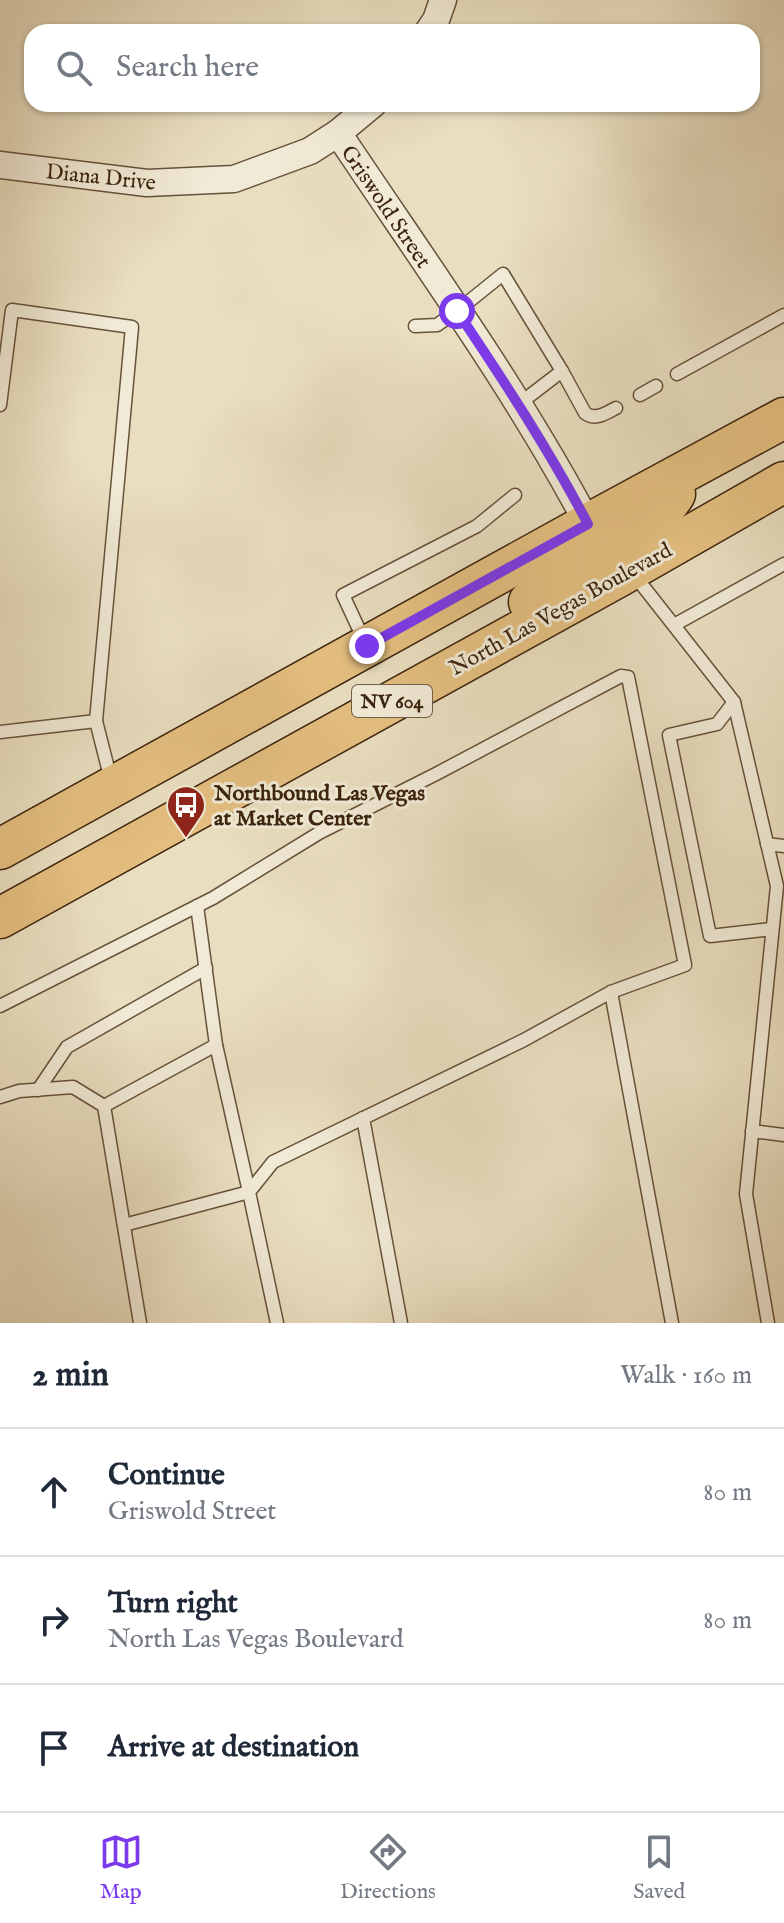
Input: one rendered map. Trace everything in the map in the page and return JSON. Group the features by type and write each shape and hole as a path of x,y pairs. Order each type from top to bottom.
{"main road":[{"name":"NV 604","path":"0,849 784,418"},
{"path":"630,570 624,555 629,536 667,505 679,487 679,475"},
{"name":"North Las Vegas Boulevard","path":"0,918 784,482"},
{"path":"506,638 518,611 566,575 589,552 592,533 588,524"}],"street":[{"path":"433,24 443,0"},
{"name":"Diana Drive","path":"0,165 147,183 234,179 310,151 363,112"},
{"name":"Griswold Street","path":"338,133 519,404 588,524"}],"lane":[{"path":"415,326 437,325 503,274 585,413 597,417 616,408"},
{"path":"0,405 6,309 132,327 96,721 112,787"},
{"path":"677,374 784,315"},
{"path":"519,404 562,371"},
{"path":"640,395 656,386"},
{"path":"367,646 343,595 477,526 515,495"},
{"path":"674,625 784,564"},
{"path":"630,570 734,702 777,886 746,1194 768,1323"},
{"path":"0,1006 197,906 319,833 621,676 628,677 685,965 611,992 524,1040 273,1162 249,1192 124,1225"},
{"path":"734,702 717,724 669,735 710,936 772,929"},
{"path":"0,732 96,721"},
{"path":"767,844 784,846"},
{"path":"197,906 216,1045 277,1323"},
{"path":"38,1090 67,1047 206,968"},
{"path":"611,992 672,1323"},
{"path":"104,1106 216,1045"},
{"path":"0,1097 19,1091 73,1087 104,1106 140,1323"},
{"path":"363,1118 401,1323"},
{"path":"752,1131 784,1135"}],"place":[{"name":"Northbound Las Vegas at Market Center","path":"186,839"}],"route":[{"path":"367,646 588,524 519,404 457,311"}]}
